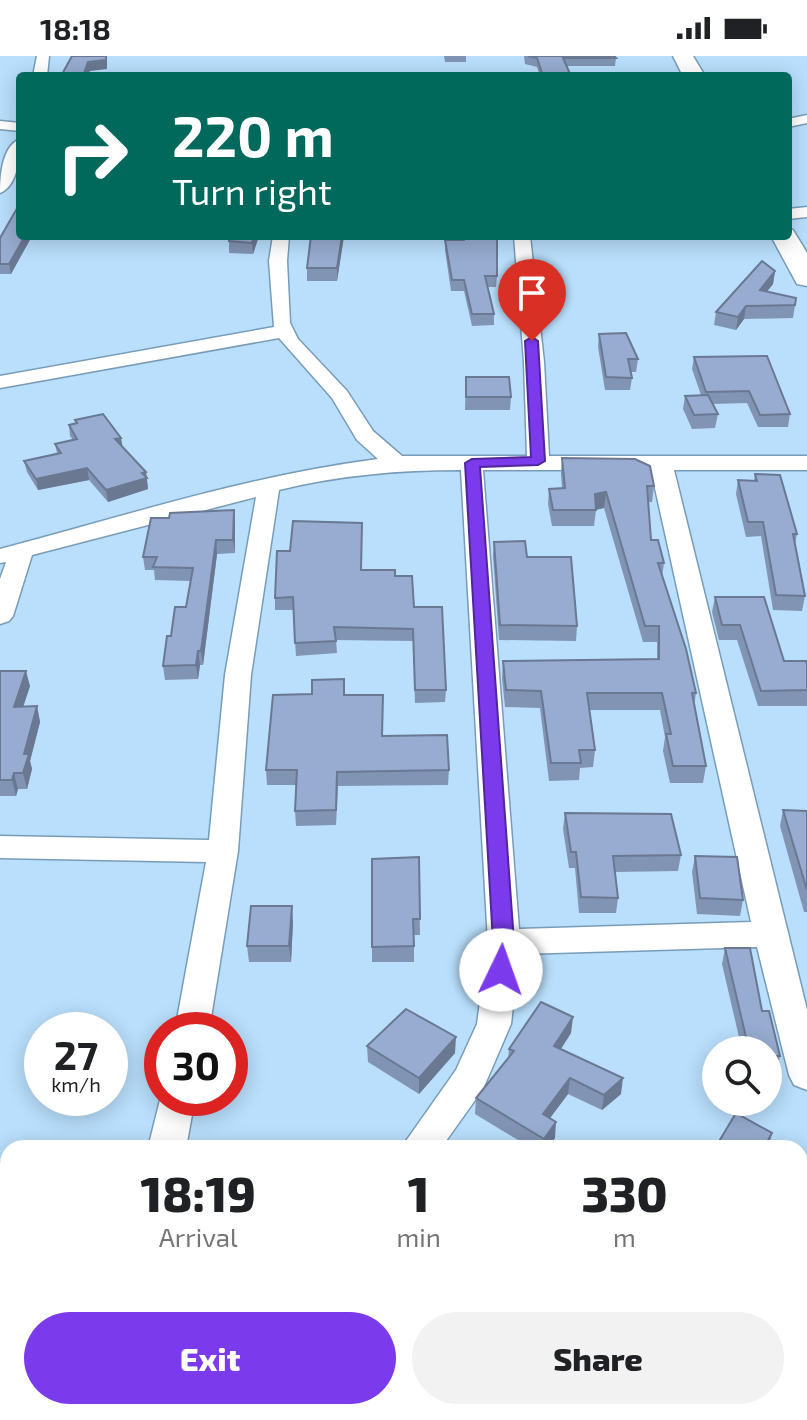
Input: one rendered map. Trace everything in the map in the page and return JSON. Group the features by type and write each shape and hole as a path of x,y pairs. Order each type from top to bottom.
{"highway":[{"path":"786,240 807,278"}],"street":[{"path":"0,187 16,152"},
{"path":"281,240 278,261 281,323 290,341 340,395 365,435 396,463"},
{"path":"522,240 534,362 538,461"},
{"path":"0,382 285,331"},
{"path":"0,616 11,553 320,473 396,463 807,463"},
{"path":"426,1140 470,1079 494,1024 504,942 472,463"},
{"path":"661,463 770,934 807,1075"},
{"path":"195,1012 223,851 238,675 269,485"},
{"path":"0,847 223,851"},
{"path":"504,942 770,934"},
{"path":"169,1140 173,1116"}],"building":[{"path":"72,56 106,56 106,60 88,62 84,72 63,72"},
{"path":"528,56 616,58 563,58 569,72 542,72 537,58"},
{"path":"16,210 16,240 23,240 9,264 0,264 0,238"},
{"path":"229,240 253,240 252,243"},
{"path":"310,240 341,240 337,268 307,268"},
{"path":"445,240 497,240 497,276 485,276 494,314 472,314 464,280 452,280"},
{"path":"762,261 775,271 760,290 796,298 795,305 746,306 738,317 716,312"},
{"path":"626,333 638,359 628,359 632,378 606,377 599,334"},
{"path":"767,356 790,414 760,415 749,391 706,392 694,357"},
{"path":"466,377 509,377 511,397 466,397"},
{"path":"708,395 718,414 694,415 685,396"},
{"path":"103,414 121,438 115,439 146,472 142,473 147,478 106,490 87,468 36,479 24,461 61,453 55,444 77,439 69,425 77,423 75,420"},
{"path":"562,458 635,459 650,466 654,486 647,486 651,540 658,540 664,563 658,563 686,649 696,693 692,693 706,766 673,766 666,734 671,734 662,693 587,693 595,750 579,750 581,763 551,763 541,691 506,690 503,661 659,659 659,626 645,626 606,492 595,494 596,510 553,510 549,489 565,488"},
{"path":"755,474 780,475 797,534 793,534 805,596 776,595 763,522 748,522 738,480 757,481"},
{"path":"234,510 233,540 216,540 201,651 198,651 196,665 163,666 175,607 186,607 193,568 153,567 157,557 143,557 151,518 169,518 170,513"},
{"path":"293,521 362,523 361,570 395,570 395,576 412,576 414,607 442,607 446,690 415,690 413,629 334,627 336,641 295,643 293,597 275,598 277,551 290,551"},
{"path":"525,541 527,557 571,557 577,626 500,625 494,542"},
{"path":"715,597 764,597 784,661 806,661 807,690 761,691 740,625 722,625"},
{"path":"0,671 26,671 14,707 37,706 24,754 29,754 23,773 14,773 12,780 0,780"},
{"path":"344,679 344,695 383,695 382,736 447,735 449,770 337,772 336,810 295,811 297,770 266,770 273,695 312,694 312,680"},
{"path":"783,810 807,811 807,890"},
{"path":"565,813 671,814 681,855 613,856 618,898 581,897 576,852 571,852"},
{"path":"695,856 737,857 743,900 700,898"},
{"path":"419,857 420,919 413,919 414,946 372,947 372,859"},
{"path":"251,906 292,906 289,946 247,946"},
{"path":"725,948 750,948 762,1011 769,1011 775,1036 746,1036"},
{"path":"541,1002 573,1017 554,1046 623,1078 604,1095 570,1078 543,1114 556,1122 544,1139 476,1098 514,1051 509,1049"},
{"path":"406,1009 456,1037 419,1078 367,1046"},
{"path":"734,1116 741,1116 772,1133 768,1140 720,1140"}],"route":[{"path":"501,970 504,942 472,463 538,461 532,341"}]}
